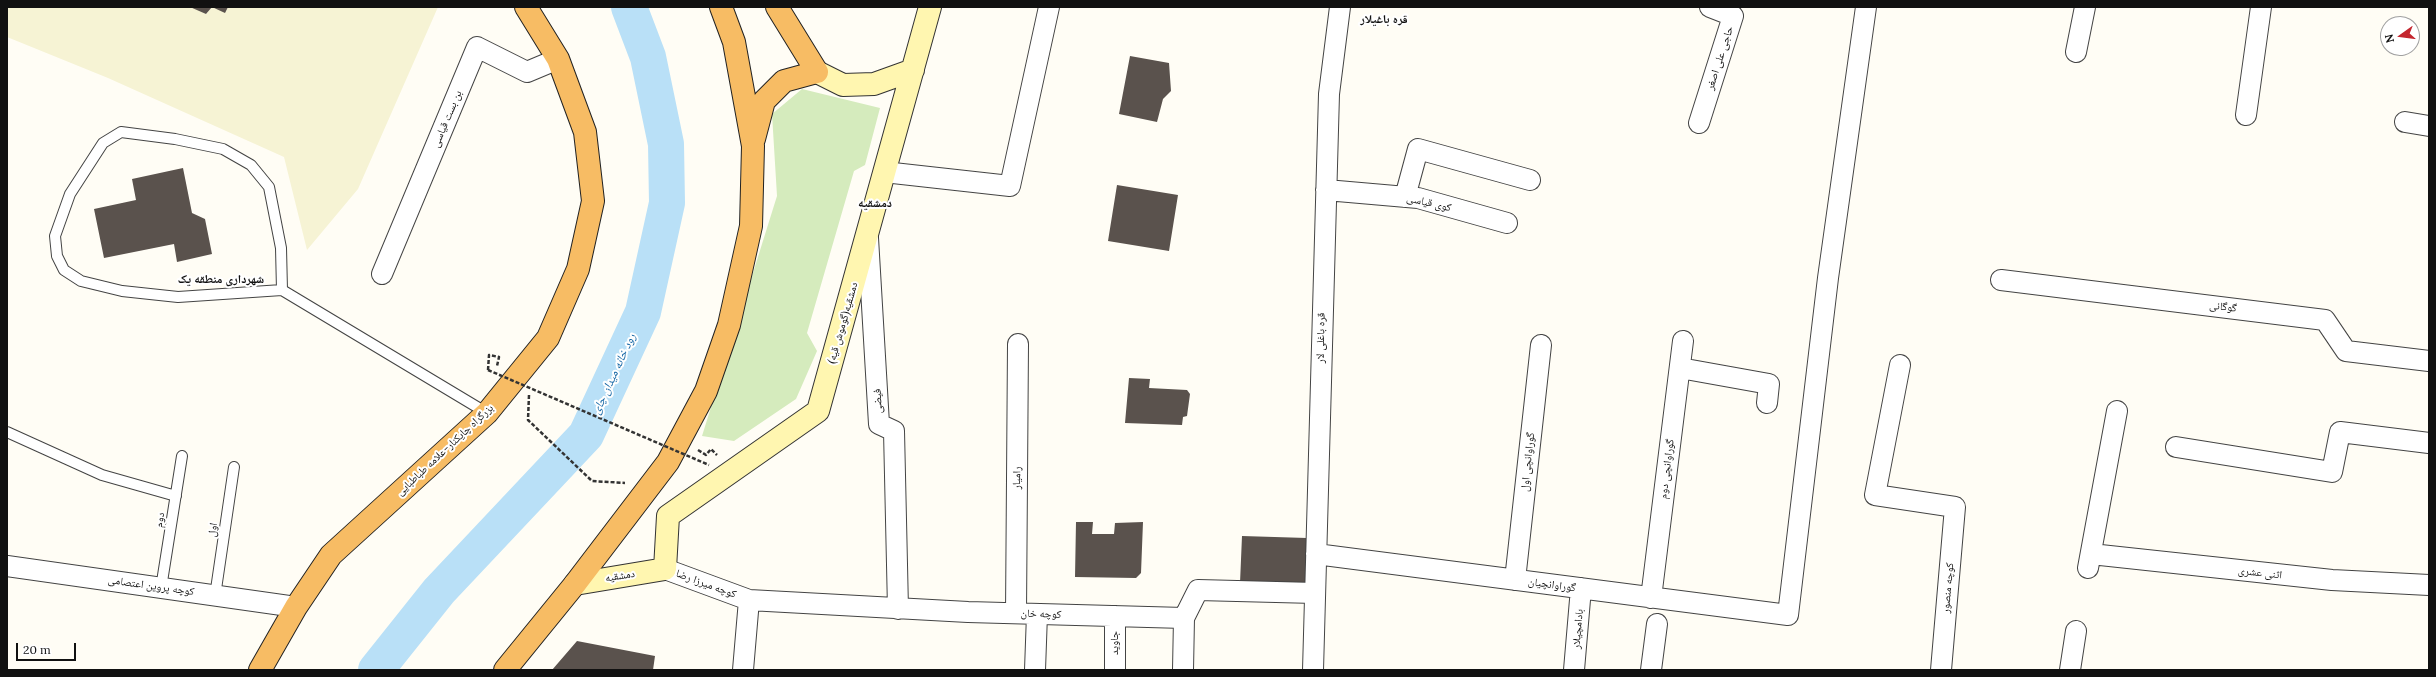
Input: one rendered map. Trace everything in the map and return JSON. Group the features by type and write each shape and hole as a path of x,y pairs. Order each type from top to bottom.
{"highway":[{"name":"بزرگراه چایکنار-علامه طباطبایی","path":"260,670 296,607 331,555 487,413 548,338 578,269 592,201 585,132 558,59 526,7"},
{"path":"505,670 575,584 668,462 706,391 729,325 751,226 753,146 734,42 721,7"},
{"path":"753,146 764,101 784,81 816,72 777,7"}],"main road":[{"name":"دمشقیه(گوموش قیه)","path":"665,569 668,516 818,411 930,7"},
{"path":"816,72 843,85 874,84 913,70"},
{"name":"دمشقیه","path":"575,584 665,569"}],"street":[{"path":"884,172 1010,186 1049,7"},
{"name":"قره باغلی لار","path":"1313,670 1329,94 1340,7"},
{"name":"حاجی علی اصغر","path":"1699,123 1733,16 1710,7"},
{"name":"گوراوانچیان","path":"1316,554 1788,615 1828,278 1866,7"},
{"path":"2076,52 2085,7"},
{"path":"2246,115 2261,7"},
{"name":"بن بست قیاسی","path":"382,274 477,47 527,72 558,59"},
{"path":"2406,122 2429,126"},
{"path":"1405,197 1418,149 1530,180"},
{"name":"کوی قیاسی","path":"1326,190 1418,198 1507,223"},
{"name":"فیضی","path":"868,232 879,424 894,431 898,609"},
{"name":"گوگانی","path":"2001,280 2325,320 2346,351 2429,361"},
{"name":"گوراوانچی دوم","path":"1651,598 1683,340"},
{"name":"رامیار","path":"1016,613 1018,344"},
{"name":"گوراوانچی اول","path":"1515,580 1541,345"},
{"name":"کوچه منصور","path":"1900,365 1875,495 1955,507 1941,670"},
{"path":"1680,368 1769,384 1767,403"},
{"name":"اثنی عشری","path":"2117,411 2090,561 2332,580 2429,585"},
{"path":"2176,447 2332,472 2340,432 2429,443"},
{"name":"کوچه پروین اعتصامی","path":"7,566 296,607"},
{"name":"کوچه میرزا رضا","path":"665,569 749,600 743,670"},
{"name":"بادامچیلار","path":"1574,670 1581,588"},
{"path":"1183,670 1184,618 1198,590 1315,593"},
{"name":"کوچه خان","path":"749,600 898,609 1184,618"},
{"path":"1035,670 1037,614"},
{"name":"جاوید","path":"1115,616 1115,670"},
{"path":"1652,670 1656,624"},
{"path":"2070,670 2076,632"}],"lane":[{"path":"282,290 281,248 269,187 251,165 223,149 175,138 121,132 103,142 70,194 55,236 57,256 64,270 81,281 88,283 122,291 178,297 282,290 487,413"},
{"path":"7,432 102,475 176,496"},
{"name":"دوم","path":"161,588 182,456"},
{"name":"اول","path":"215,596 234,467"}],"path":[{"path":"497,367 499,357 489,355 488,370 709,465 718,454 711,449 706,455"},
{"path":"528,420 592,481"}],"shaded area":[{"path":"7,7 193,7 206,14 212,7 225,12 228,7 438,7 358,189 307,250 284,157 108,78 7,37"}],"green space":[{"path":"802,89 880,108 865,165 854,171 807,333 817,351 796,399 734,441 702,436 777,196 772,114"}],"building":[{"path":"190,7 212,7 206,14"},
{"path":"212,7 228,7 225,13"},
{"path":"1130,56 1169,63 1171,91 1163,99 1157,122 1119,114"},
{"name":"شهرداری منطقه یک","path":"183,168 192,213 205,219 212,254 177,262 174,244 104,258 94,209 136,200 132,179"},
{"path":"1117,185 1178,195 1169,251 1108,241"},
{"path":"1129,378 1150,379 1149,388 1187,390 1190,394 1187,416 1183,417 1182,425 1125,423"},
{"path":"1076,522 1093,522 1092,534 1114,534 1115,523 1143,522 1141,573 1136,578 1075,577"},
{"path":"1242,536 1307,538 1306,585 1240,583"},
{"path":"577,641 655,656 653,670 552,670"}],"waterway":[{"name":"رود خانه میدان چای","path":"376,670 439,591 586,435 643,312 667,203 666,144 648,57 629,7"}],"district":[{"name":"قره باغیلار","path":"1384,20"},
{"name":"دمشقیه","path":"875,204"},
{"name":"شهرداری منطقه یک","path":"221,280"}]}
